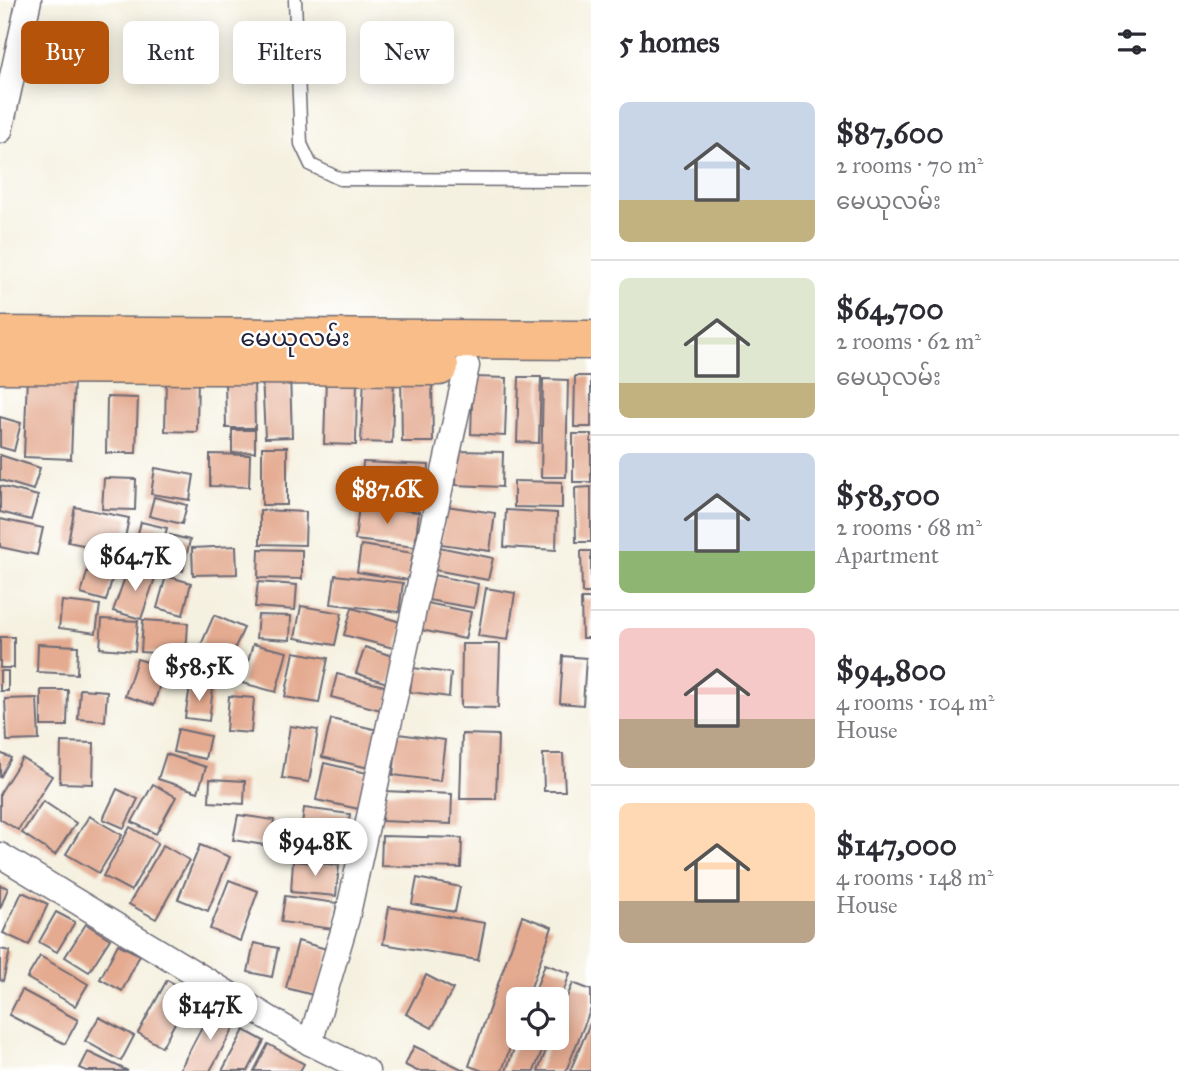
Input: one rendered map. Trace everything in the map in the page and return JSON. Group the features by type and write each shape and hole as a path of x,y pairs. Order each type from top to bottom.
{"main road":[{"name":"မေယုလမ်း","path":"0,336 591,340"},
{"name":"မေယုလမ်း","path":"0,364 591,366"}],"street":[{"path":"0,131 29,0"},
{"path":"310,1043 347,918 467,366"},
{"path":"0,855 310,1043 367,1071"}],"lane":[{"path":"295,0 301,144 311,165 340,179 591,180"}],"building":[{"path":"166,374 198,375 197,432 165,431"},
{"path":"290,374 292,437 265,438 262,375"},
{"path":"401,375 432,375 433,442 402,442"},
{"path":"27,376 74,378 71,459 24,457"},
{"path":"575,376 591,376 591,427 574,427"},
{"path":"326,377 357,377 356,445 324,444"},
{"path":"364,377 394,378 392,443 361,442"},
{"path":"473,377 507,378 505,436 471,434"},
{"path":"519,377 541,377 539,443 517,442"},
{"path":"254,378 255,428 226,428 225,379"},
{"path":"543,379 568,380 566,477 541,477"},
{"path":"107,397 138,398 136,453 106,453"},
{"path":"0,417 21,423 14,451 0,447"},
{"path":"232,430 255,430 255,452 232,453"},
{"path":"573,434 591,434 591,482 573,482"},
{"path":"262,447 287,447 287,505 262,505"},
{"path":"457,451 503,452 502,487 456,485"},
{"path":"210,454 250,455 249,487 210,486"},
{"path":"0,455 40,468 33,490 0,480"},
{"path":"363,462 429,465 427,504 360,500"},
{"path":"155,468 194,475 190,500 151,494"},
{"path":"104,478 136,479 135,510 102,509"},
{"path":"514,481 562,482 562,508 514,507"},
{"path":"0,486 38,496 31,520 0,512"},
{"path":"591,487 591,542 576,542 575,488"},
{"path":"154,497 187,505 182,524 149,516"},
{"path":"359,505 419,512 415,547 355,540"},
{"path":"446,506 495,513 490,551 441,544"},
{"path":"75,507 129,518 122,553 68,542"},
{"path":"260,510 306,512 305,545 260,544"},
{"path":"506,510 557,513 556,550 504,547"},
{"path":"0,519 43,528 37,555 0,547"},
{"path":"141,522 167,528 158,563 132,557"},
{"path":"170,535 190,540 183,571 162,566"},
{"path":"361,545 413,553 408,580 357,572"},
{"path":"236,546 237,574 193,575 192,548"},
{"path":"439,547 493,558 488,580 435,570"},
{"path":"259,549 302,550 302,579 258,578"},
{"path":"93,551 118,558 106,601 81,594"},
{"path":"581,551 591,551 591,593 582,593"},
{"path":"129,566 156,575 141,619 113,611"},
{"path":"335,575 403,583 399,612 331,604"},
{"path":"433,575 478,584 474,608 428,600"},
{"path":"166,576 191,583 183,615 157,608"},
{"path":"258,582 297,585 295,610 255,607"},
{"path":"486,588 515,593 508,640 478,636"},
{"path":"581,599 591,599 591,638 582,638"},
{"path":"62,601 100,605 96,633 59,628"},
{"path":"427,603 471,612 465,639 421,630"},
{"path":"301,606 342,613 335,645 295,638"},
{"path":"352,608 404,623 397,649 344,635"},
{"path":"214,615 244,628 226,667 197,654"},
{"path":"258,615 291,616 290,640 256,638"},
{"path":"102,619 138,621 135,651 100,648"},
{"path":"143,620 188,623 186,655 141,652"},
{"path":"0,637 14,637 14,668 0,668"},
{"path":"38,644 78,646 77,674 37,672"},
{"path":"253,644 287,652 276,692 242,683"},
{"path":"462,644 500,644 498,708 461,707"},
{"path":"365,647 398,658 390,684 356,673"},
{"path":"294,652 328,658 319,703 285,697"},
{"path":"563,656 586,658 583,705 560,703"},
{"path":"137,659 165,667 154,705 125,696"},
{"path":"413,668 451,673 449,697 410,692"},
{"path":"0,671 8,671 8,691 0,691"},
{"path":"337,674 392,688 385,711 331,697"},
{"path":"190,686 213,688 209,721 185,718"},
{"path":"80,689 107,691 105,721 78,719"},
{"path":"41,690 68,690 67,726 41,726"},
{"path":"229,696 254,698 251,733 226,731"},
{"path":"37,698 39,740 7,741 5,699"},
{"path":"331,719 378,730 369,768 322,757"},
{"path":"290,726 318,730 309,782 282,778"},
{"path":"178,729 210,736 205,759 173,752"},
{"path":"398,734 445,740 440,781 393,775"},
{"path":"462,734 498,735 496,799 460,799"},
{"path":"61,742 94,743 93,784 60,783"},
{"path":"0,753 11,758 0,778"},
{"path":"166,754 206,767 198,792 158,779"},
{"path":"543,754 563,754 565,791 544,791"},
{"path":"22,758 52,776 18,830 0,819 0,793"},
{"path":"324,763 367,773 359,809 316,800"},
{"path":"210,779 245,781 244,804 209,802"},
{"path":"153,784 176,797 156,834 132,822"},
{"path":"117,789 138,799 124,828 103,819"},
{"path":"384,791 452,794 451,824 382,821"},
{"path":"43,801 76,823 55,855 22,833"},
{"path":"304,808 350,814 347,838 301,833"},
{"path":"238,815 274,820 270,846 233,840"},
{"path":"89,816 122,835 99,873 66,854"},
{"path":"130,827 158,843 131,891 103,876"},
{"path":"290,836 341,840 339,862 289,858"},
{"path":"382,836 462,838 461,868 381,866"},
{"path":"163,845 189,860 156,919 129,904"},
{"path":"200,845 230,857 208,911 178,899"},
{"path":"293,861 339,865 336,896 291,892"},
{"path":"417,878 460,887 455,912 412,904"},
{"path":"229,880 258,891 240,941 210,929"},
{"path":"0,885 8,888 0,909"},
{"path":"22,892 48,904 29,945 3,933"},
{"path":"285,896 337,903 333,929 281,922"},
{"path":"389,907 485,923 478,960 383,944"},
{"path":"56,912 75,922 57,952 39,942"},
{"path":"522,916 552,927 531,987 506,987 506,1050 509,1050 502,1071 483,1071 469,1066"},
{"path":"86,924 110,939 89,972 65,957"},
{"path":"298,941 330,950 317,996 286,988"},
{"path":"254,943 278,948 272,977 248,972"},
{"path":"118,944 140,955 122,991 100,979"},
{"path":"0,949 10,951 3,981 0,980"},
{"path":"40,956 88,984 75,1006 27,978"},
{"path":"545,964 570,973 565,987 536,987"},
{"path":"426,975 453,989 432,1028 406,1014"},
{"path":"167,980 191,993 162,1047 138,1033"},
{"path":"573,983 591,990 591,1008 566,1071 538,1071 546,1050 569,1050 569,992"},
{"path":"22,990 78,1020 65,1044 9,1015"},
{"path":"213,1006 238,1020 210,1071 179,1071"},
{"path":"99,1017 134,1036 121,1061 85,1041"},
{"path":"591,1021 591,1071 570,1071"},
{"path":"244,1030 264,1041 248,1071 222,1071"},
{"path":"268,1044 304,1064 300,1071 254,1071"},
{"path":"414,1046 466,1071 417,1071 405,1065"},
{"path":"514,1050 542,1050 534,1071 506,1071"},
{"path":"88,1052 128,1071 87,1071 80,1068"}]}
